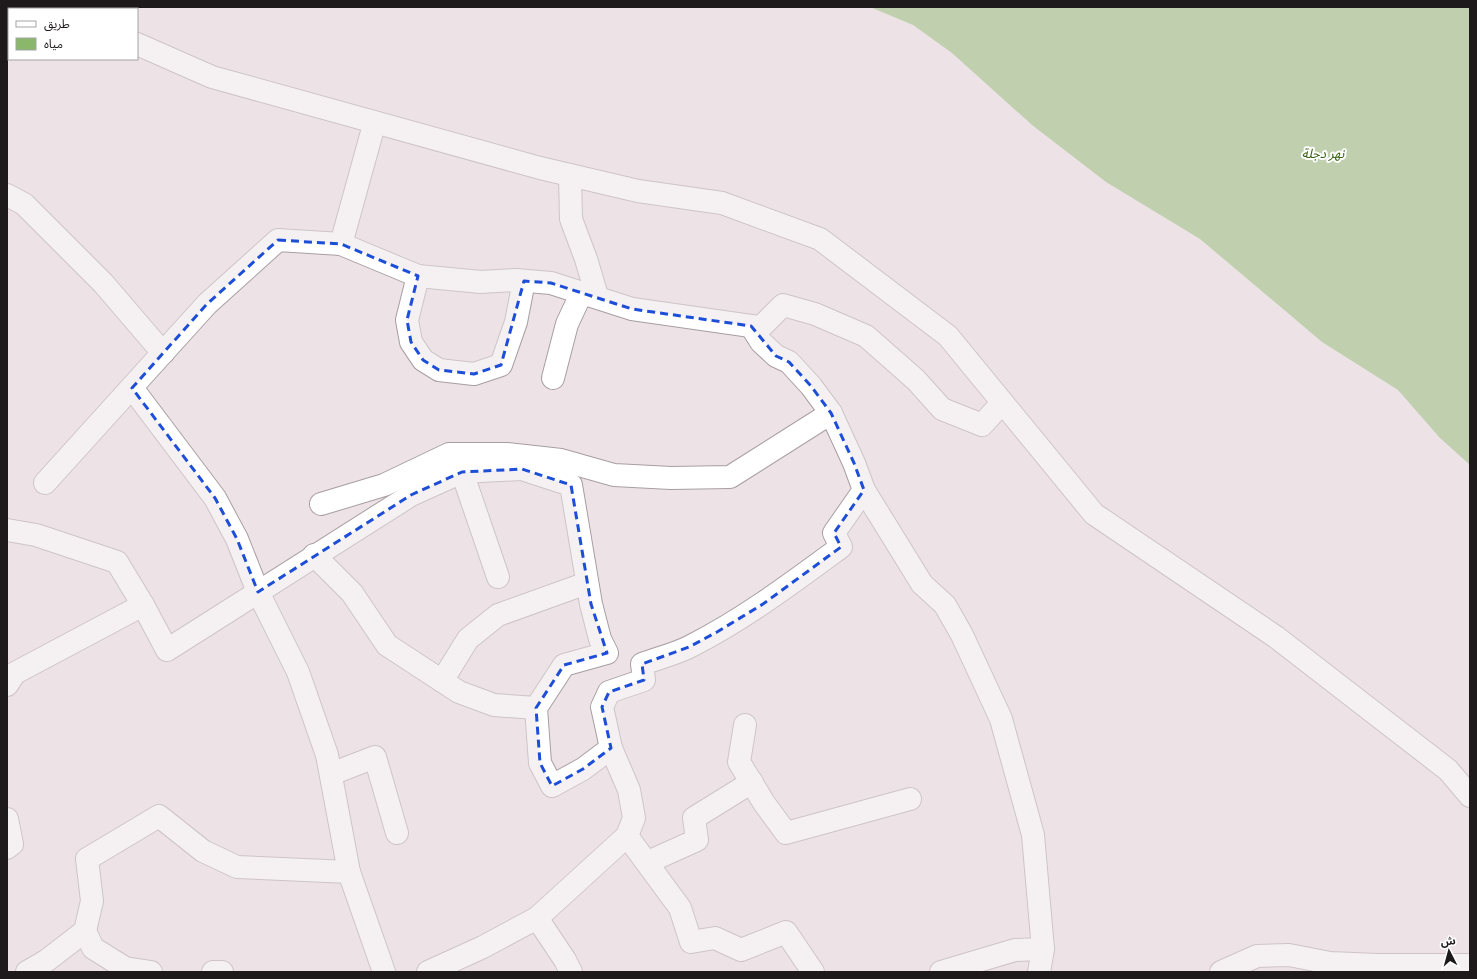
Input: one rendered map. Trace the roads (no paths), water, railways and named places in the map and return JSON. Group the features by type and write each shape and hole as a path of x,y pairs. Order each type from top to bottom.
{"street":[{"path":"138,44 212,78 570,175 638,191 722,203 820,239 948,336 1094,514 1276,637 1448,770 1470,796"},
{"path":"341,244 372,132 373,122"},
{"path":"553,378 567,324 589,294 586,259 571,219 570,175"},
{"path":"7,195 24,204 103,283 163,353"},
{"path":"45,483 208,304 278,240 341,244 418,276 481,282 524,281 551,283 632,309 751,326 761,327 783,305 815,314 866,336 916,380 942,409 982,425 1002,403"},
{"path":"418,276 407,320 411,342 423,360 439,370 474,374 501,365 516,322 524,281"},
{"path":"751,326 762,342 776,356 788,362 811,386 831,413 854,463 864,490 922,584 945,605 962,635 1001,719 1033,836 1043,948 1039,972"},
{"path":"132,388 215,498 237,539 258,592 298,672 327,755 348,872 384,972"},
{"path":"321,504 384,485 449,454 507,454 561,460 614,475 671,478 730,477 831,413"},
{"path":"7,530 36,535 118,562 167,650 314,555 411,495 462,472 522,469 571,485 587,583 600,639 607,654 564,665 536,708 540,763 552,786 583,769 611,748"},
{"path":"462,472 498,577"},
{"path":"428,972 483,947 537,918 627,836 634,818 629,790 611,748 602,707 609,692 644,680 642,664 689,647 717,632 763,604 841,547 834,533 864,490"},
{"path":"314,555 352,593 387,645 459,692 494,705 536,708"},
{"path":"442,681 468,639 498,615 587,583"},
{"path":"10,672 143,605"},
{"path":"745,725 739,762 764,803 786,833 910,799"},
{"path":"331,774 375,757 397,833"},
{"path":"648,862 697,840 694,818 752,782"},
{"path":"151,972 125,968 93,948 85,931 92,901 87,858 159,816 203,851 237,868 348,872"},
{"path":"7,820 12,844 7,848"},
{"path":"627,836 648,862 680,908 691,942 714,938 741,950 786,932 813,972"},
{"path":"537,918 565,960 571,972"},
{"path":"27,972 46,961 85,931"},
{"path":"940,972 1015,950 1043,948"},
{"path":"1221,972 1257,956 1289,955 1330,963 1377,965 1470,965"},
{"path":"213,972 222,972"}],"water":[{"name":"نهر دجلة","path":"870,7 1470,7 1470,465 1439,437 1398,390 1322,342 1200,239 1106,182 1032,125 952,53 913,25"}]}
